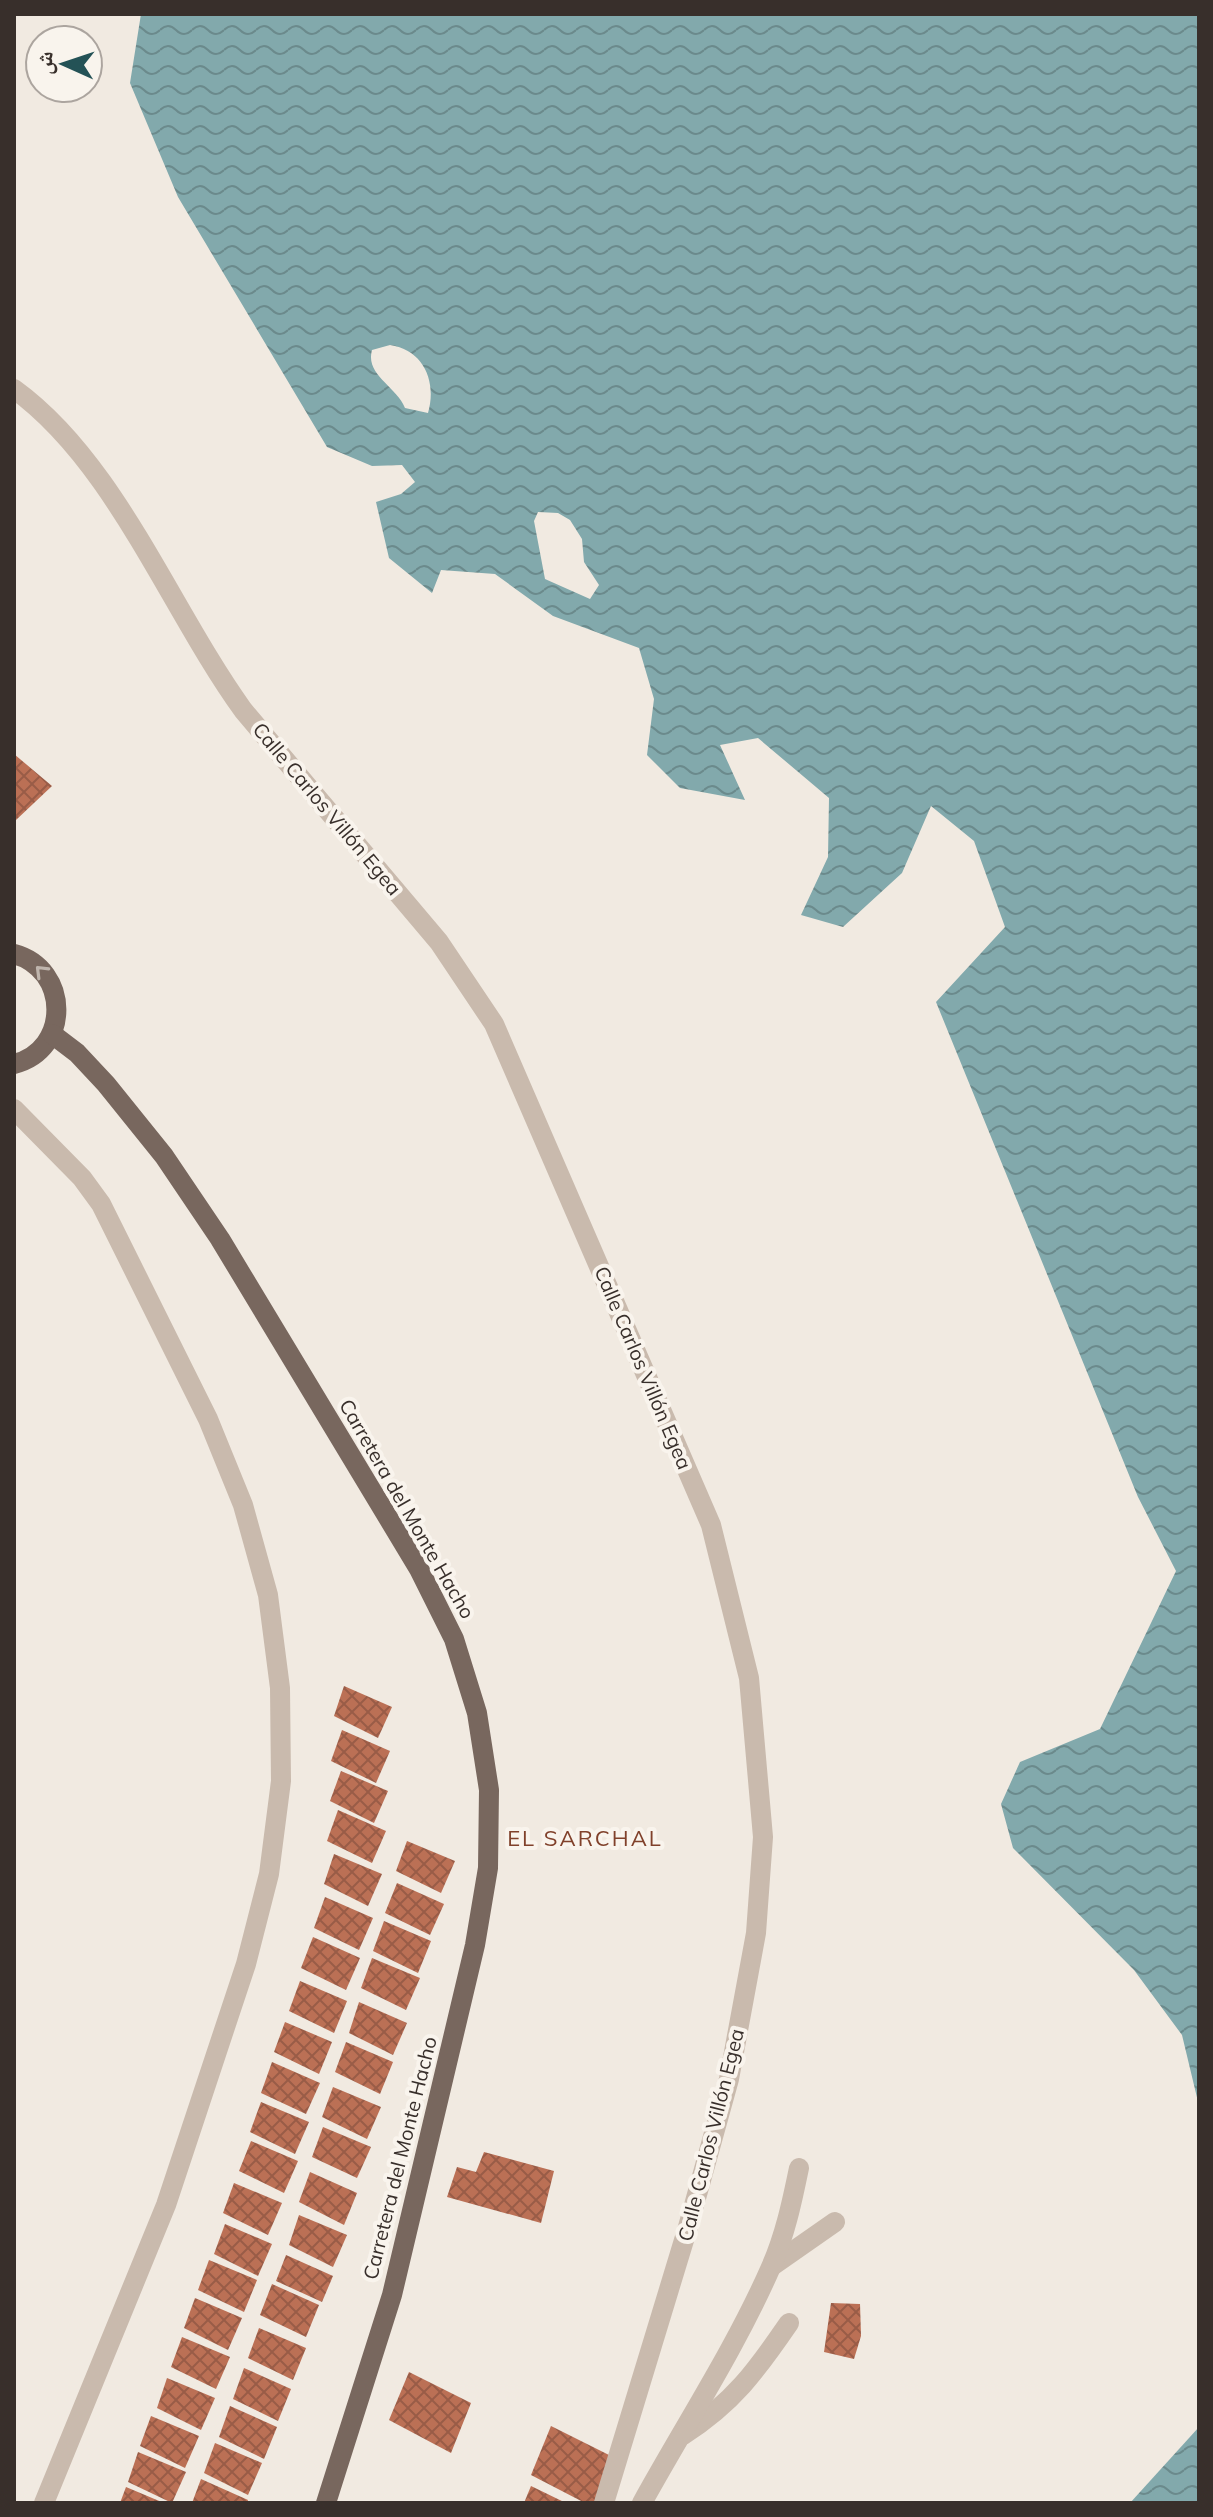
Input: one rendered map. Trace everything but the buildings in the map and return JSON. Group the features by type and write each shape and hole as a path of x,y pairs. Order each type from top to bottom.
{"main road":[{"path":"14,954 39,967 50,981 57,998 57,1017 46,1042 24,1061 14,1064"},
{"name":"Carretera del Monte Hacho","path":"46,1042 77,1053 164,1156 220,1239 419,1569 454,1639 477,1713 489,1790 488,1868 475,1945 392,2295 326,2503"}],"street":[{"name":"Calle Carlos Villón Egea","path":"14,389 64,432 101,482 167,586 214,671 243,710 439,942 494,1024 711,1525 749,1678 763,1837 756,1933 729,2079 688,2227 604,2503"},
{"path":"14,1109 82,1178 101,1204 208,1419 243,1505 268,1595 280,1688 281,1781 269,1874 246,1964 166,2205 44,2503"},
{"path":"642,2503 772,2266 789,2218 799,2168"},
{"path":"772,2266 835,2222"},
{"path":"679,2438 709,2419 736,2395 789,2323"}],"water":[{"path":"141,14 1199,14 1199,2106 1182,2035 1134,1970 1013,1848 1001,1804 1020,1762 1100,1729 1176,1571 1138,1497 936,1002 1005,927 974,841 931,806 902,873 843,927 801,915 828,857 829,798 758,738 720,745 745,800 680,788 647,755 654,699 639,648 553,616 495,574 441,570 432,593 389,558 376,502 401,494 415,482 402,465 372,466 327,447 178,197 130,83","holes":["390,345 412,353 425,369 431,390 428,413 405,408 373,367 372,350","538,512 558,513 570,520 582,539 584,562 599,585 590,599 545,579 534,521"]},
{"path":"1199,2427 1199,2503 1130,2503"}],"district":[{"name":"EL SARCHAL","path":"585,1838"}]}
